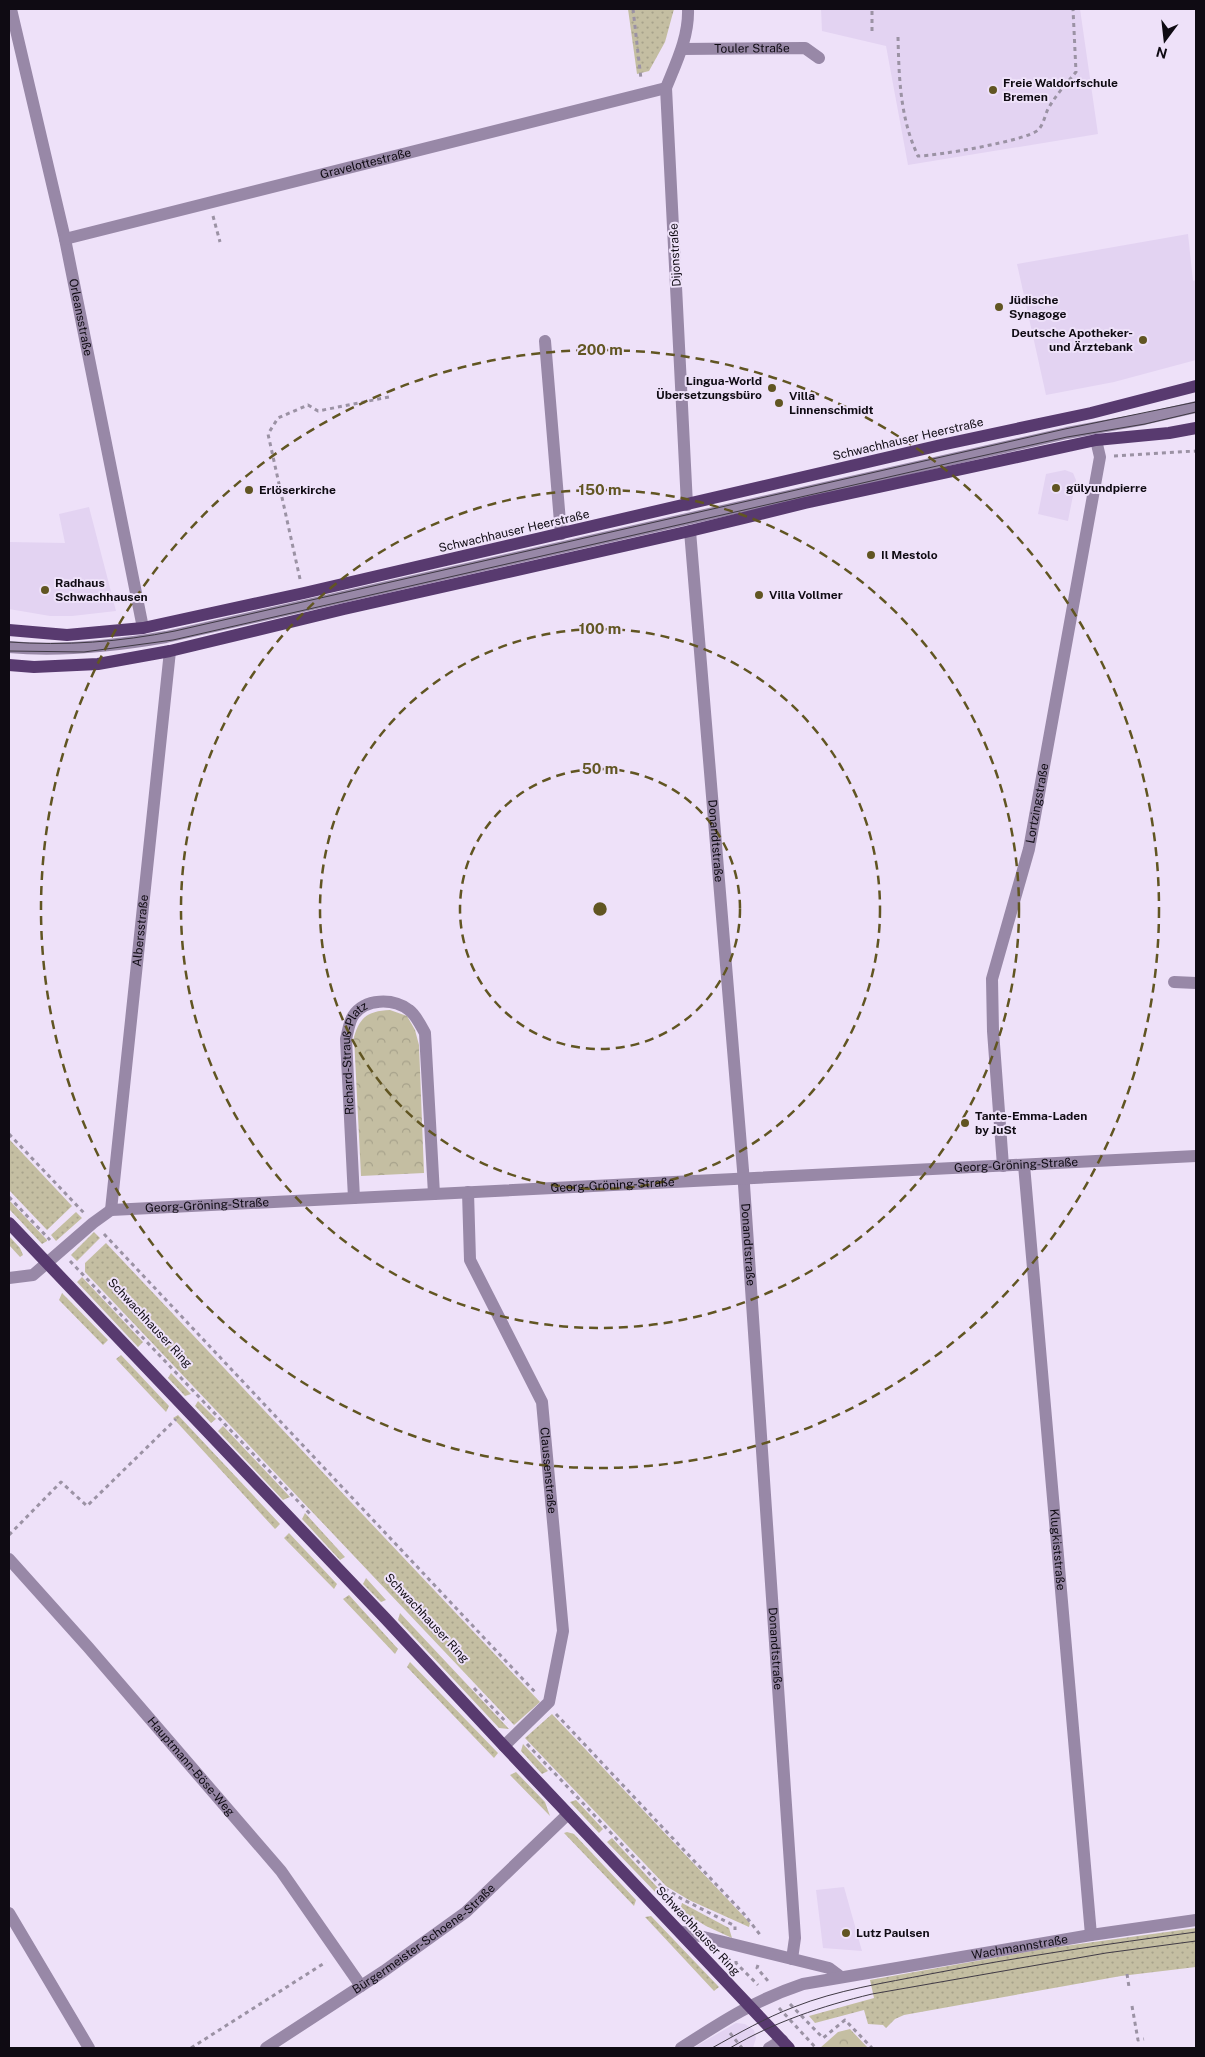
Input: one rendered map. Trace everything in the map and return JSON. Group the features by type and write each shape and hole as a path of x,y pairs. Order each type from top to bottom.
{"main road":[{"name":"Schwachhauser Heerstraße","path":"9,630 67,635 144,628 561,534 941,445 1091,413 1196,386"},
{"path":"9,665 34,667 98,664 170,651 805,503 1096,440 1169,433 1196,428"},
{"name":"Schwachhauser Ring","path":"9,1223 385,1618 785,2044"}],"street":[{"name":"Orleansstraße","path":"10,9 65,239 144,628"},
{"name":"Dijonstraße","path":"687,505 666,88 682,49 689,23 688,9"},
{"name":"Touler Straße","path":"682,49 805,48 819,58"},
{"name":"Gravelottestraße","path":"65,239 666,88"},
{"path":"544,341 561,534"},
{"path":"9,647 52,649 100,647 166,638 1048,437 1196,407"},
{"name":"Lortzingstraße","path":"1003,1166 992,1031 992,979 1029,849 1100,457 1096,440"},
{"name":"Donandtstraße","path":"690,531 744,1178 795,1938 792,1959"},
{"name":"Albersstraße","path":"111,1210 170,651"},
{"path":"1174,982 1196,982"},
{"name":"Richard-Strauß-Platz","path":"354,1198 346,1039 352,1017 362,1008 377,1001 394,1004 411,1011 425,1033 434,1194"},
{"name":"Georg-Gröning-Straße","path":"111,1210 1196,1156"},
{"name":"Klugkiststraße","path":"1024,1165 1091,1935"},
{"name":"Claussenstraße","path":"468,1192 470,1260 542,1402 563,1631 549,1702 547,1704"},
{"path":"9,1278 33,1275 93,1223 111,1210"},
{"name":"Hauptmann-Böse-Weg","path":"9,1558 281,1871 361,1986"},
{"path":"504,1746 547,1704"},
{"name":"Bürgermeister-Schoene-Straße","path":"266,2048 361,1986 466,1912 568,1814"},
{"path":"9,1914 89,2048"},
{"name":"Wachmannstraße","path":"681,2048 749,2005 768,1996 803,1984 1091,1935 1196,1920"},
{"path":"679,1930 829,1968 841,1977"},
{"path":"769,2048 785,2044"}],"path":[{"path":"633,9 643,94"},
{"path":"872,9 872,31"},
{"path":"898,37 902,103 912,143 918,156 973,149 1021,137 1038,130 1057,96 1076,72 1073,9"},
{"path":"210,203 220,242"},
{"path":"304,593 268,434 278,418 308,405 318,411 389,397"},
{"path":"1100,457 1196,451"},
{"path":"9,1134 744,1914 764,1940 762,1951"},
{"name":"Schwachhauser Ring","path":"9,1197 91,1281 316,1520"},
{"path":"9,1535 61,1482 87,1506 186,1410"},
{"name":"Schwachhauser Ring","path":"470,1684 662,1887 735,1926 736,1964 816,2048"},
{"name":"Schwachhauser Ring","path":"757,1968 762,1951"},
{"path":"191,2048 339,1953"},
{"path":"1127,1974 1130,1988"},
{"path":"1132,2006 1138,2040 1144,2039"},
{"path":"823,2038 845,2020 872,2048"}],"shaded area":[{"name":"Freie Waldorfschule Bremen","path":"821,9 1080,9 1098,134 908,165 886,46 822,31"},
{"path":"1188,234 1193,281 1196,280 1196,360 1114,382 1046,395 1017,264"},
{"path":"1065,470 1073,473 1076,480 1068,521 1038,514 1046,474"},
{"path":"89,507 116,611 72,616 50,616 9,609 9,542 65,543 59,514"},
{"path":"844,1887 862,1951 823,1948 816,1890"},
{"path":"736,2023 745,2024 754,2030 756,2038 753,2048 693,2048"}],"green space":[{"path":"628,9 674,9 665,42 649,71 637,74"},
{"path":"390,1010 407,1016 415,1030 419,1045 424,1173 361,1176 354,1037 359,1024 366,1016 371,1013"},
{"path":"9,1139 72,1206 47,1230 9,1190"},
{"path":"9,1200 47,1241 42,1244 9,1209"},
{"path":"76,1212 82,1218 56,1241 51,1235"},
{"path":"94,1232 100,1238 77,1261 71,1255"},
{"path":"9,1236 20,1248 23,1255 20,1257 9,1245"},
{"path":"106,1243 540,1702 514,1725 85,1272 85,1263"},
{"path":"82,1277 143,1342 138,1347 77,1282"},
{"path":"62,1293 108,1340 103,1345 59,1300"},
{"path":"121,1355 169,1406 166,1412 116,1359"},
{"path":"171,1373 191,1394 185,1396 168,1378"},
{"path":"198,1401 216,1419 211,1423 195,1406"},
{"path":"178,1415 280,1524 275,1529 173,1418"},
{"path":"223,1426 290,1497 283,1500 218,1431"},
{"path":"305,1513 345,1557 340,1560 302,1519"},
{"path":"289,1533 337,1584 334,1589 284,1538"},
{"path":"366,1578 386,1600 381,1602 363,1584"},
{"path":"349,1595 398,1649 395,1654 343,1599"},
{"path":"400,1613 509,1729 499,1728 398,1620"},
{"path":"410,1662 498,1753 494,1758 407,1667"},
{"path":"552,1714 750,1923 749,1927 689,1900 666,1886 525,1738"},
{"path":"523,1744 548,1771 542,1774 521,1751"},
{"path":"516,1772 545,1802 550,1816 510,1775"},
{"path":"576,1800 603,1829 599,1833 570,1802"},
{"path":"564,1833 574,1834 636,1900 634,1906"},
{"path":"612,1838 658,1888 672,1899 668,1902 659,1896 607,1842"},
{"path":"682,1903 729,1928 732,1938 706,1926 680,1910"},
{"path":"651,1916 719,1987 714,1991 645,1917"},
{"path":"1196,1928 1196,1967 1121,1976 904,2015 895,2019 886,2028 883,2025 868,2024 864,2010 815,2023 809,2016 874,1998 870,1980 1043,1949"},
{"path":"850,2029 868,2048 820,2048 838,2032"}],"tram line":[{"path":"9,642 51,644 92,642 134,638 175,631 1065,429 1196,402"},
{"path":"9,651 84,652 173,640 959,461 1067,437 1145,424 1196,412"},
{"path":"712,2048 783,2011 844,1991 996,1962 1196,1932"},
{"path":"730,2048 764,2030 799,2016 872,1994 1106,1953 1196,1941"}],"place":[{"name":"Freie Waldorfschule Bremen","path":"993,90"},
{"name":"Jüdische Synagoge","path":"999,307"},
{"name":"Deutsche Apotheker- und Ärztebank","path":"1143,340"},
{"name":"Lingua-World Übersetzungsbüro","path":"772,388"},
{"name":"Villa Linnenschmidt","path":"779,403"},
{"name":"gülyundpierre","path":"1056,488"},
{"name":"Erlöserkirche","path":"249,490"},
{"name":"Il Mestolo","path":"871,555"},
{"name":"Radhaus Schwachhausen","path":"45,590"},
{"name":"Villa Vollmer","path":"759,595"},
{"name":"Tante-Emma-Laden by JuSt","path":"965,1123"},
{"name":"Lutz Paulsen","path":"846,1933"}]}
